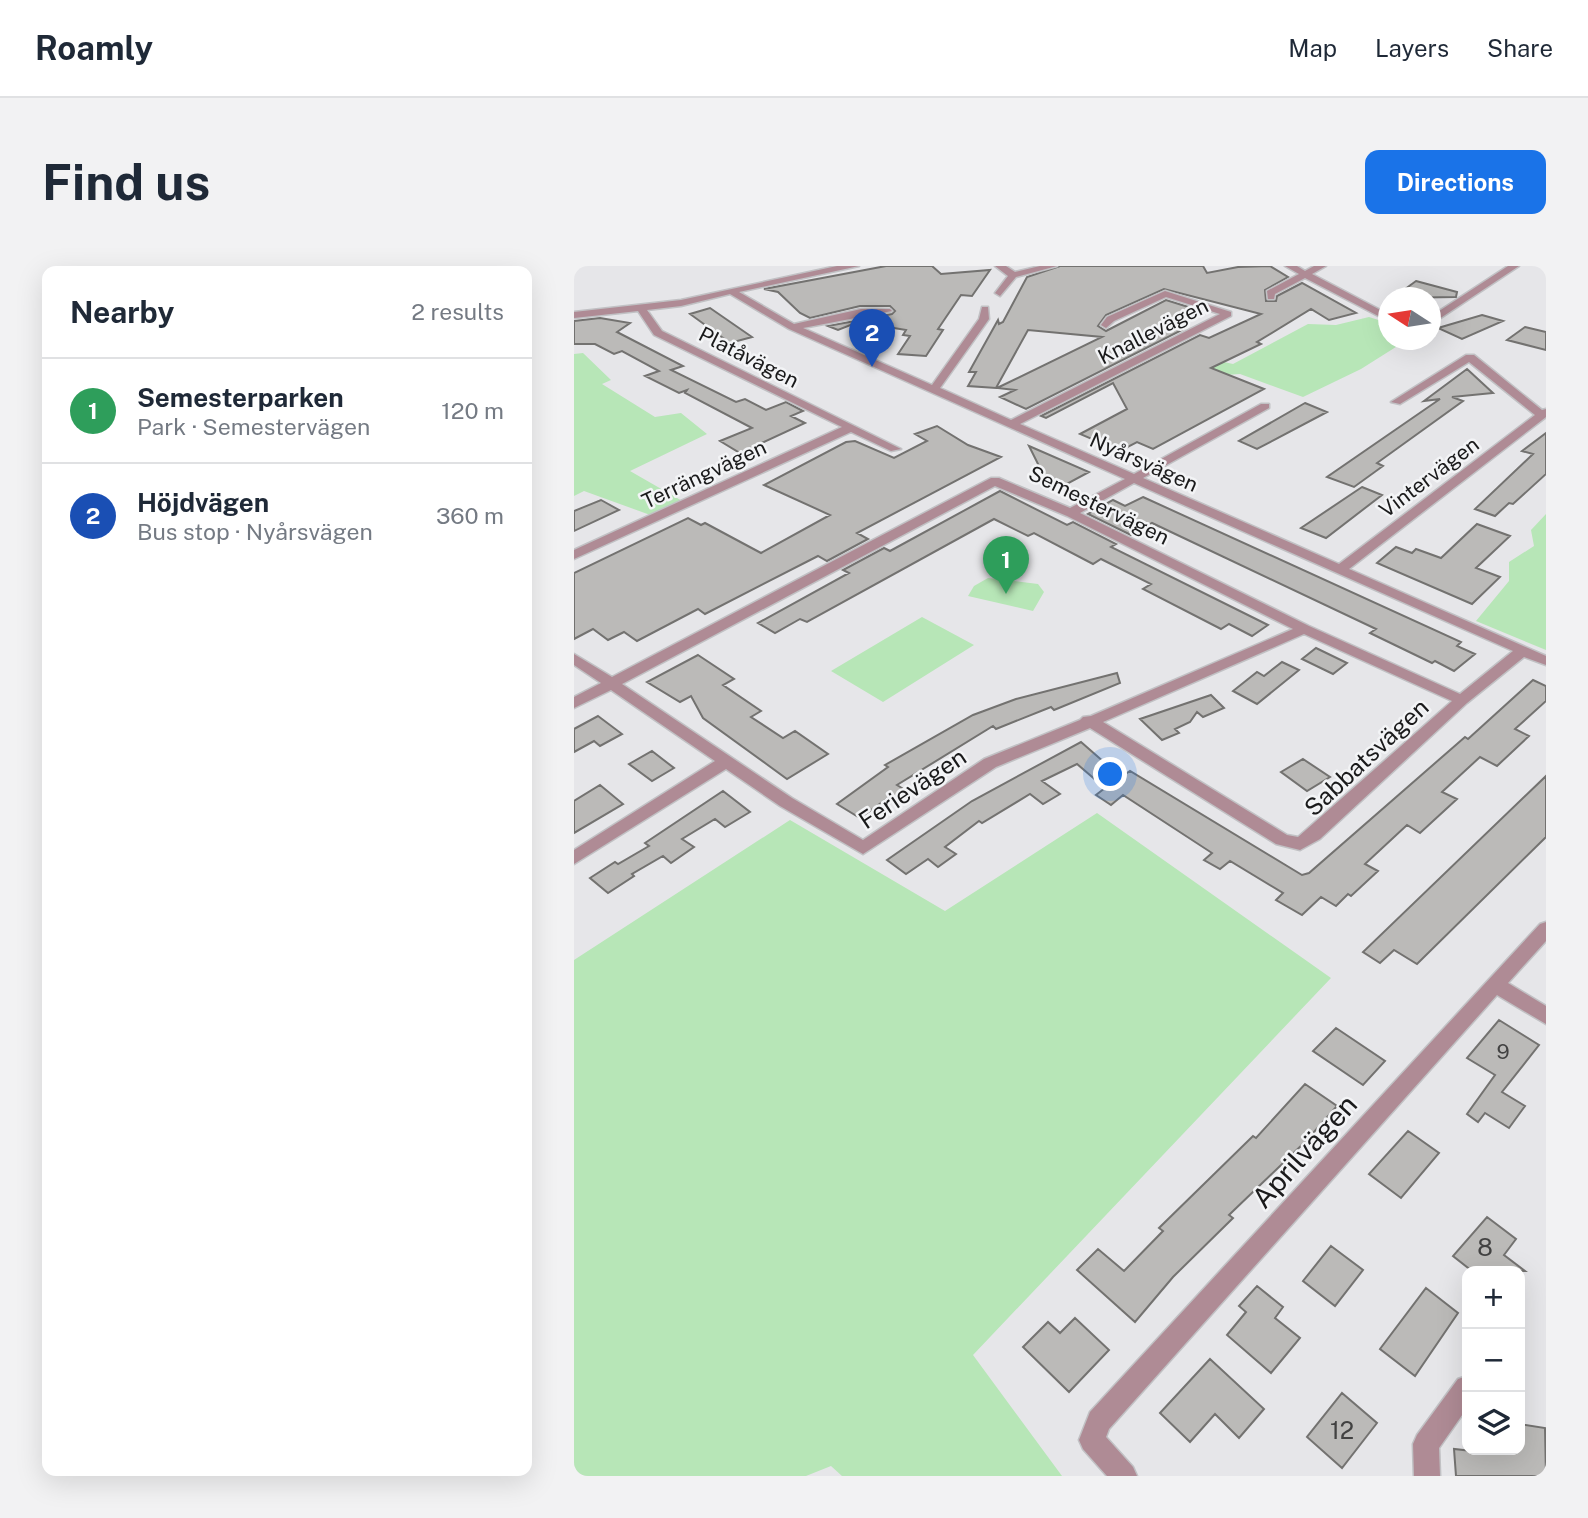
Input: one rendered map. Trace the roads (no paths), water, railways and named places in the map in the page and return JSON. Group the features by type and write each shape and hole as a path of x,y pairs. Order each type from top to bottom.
{"street":[{"path":"791,266 799,275"},
{"path":"574,315 642,309 799,275 854,266"},
{"path":"1000,266 1013,275"},
{"path":"1000,293 1013,275 1052,266"},
{"path":"1290,266 1378,313"},
{"path":"1271,297 1270,293 1321,266"},
{"path":"1441,314 1514,266"},
{"name":"Nyårsvägen","path":"731,291 793,327 1546,662"},
{"name":"Knallevägen","path":"1013,423 1228,314 1164,294 1110,319 1106,325"},
{"name":"Platåvägen","path":"642,309 658,333 895,449"},
{"path":"934,389 984,319 985,309"},
{"path":"793,327 861,312 887,311"},
{"name":"Vintervägen","path":"1341,569 1544,413 1470,357 1396,402"},
{"path":"1071,513 1265,406"},
{"name":"Terrängvägen","path":"574,555 850,428"},
{"name":"Semestervägen","path":"574,703 995,481 1071,513 1304,629 1462,700"},
{"name":"Ferievägen","path":"574,658 726,762 863,848 989,762 1199,677 1304,629"},
{"name":"Sabbatsvägen","path":"1088,720 1282,840 1300,844 1314,835 1462,700 1522,651"},
{"path":"574,858 726,762"},
{"name":"Aprilvägen","path":"1124,1476 1092,1440 1099,1421 1546,929"},
{"path":"1496,985 1546,1016"},
{"path":"1427,1476 1426,1444 1464,1392"}],"place":[{"name":"Höjdvägen","path":"872,367"},
{"name":"Semesterparken","path":"1006,594"}]}
